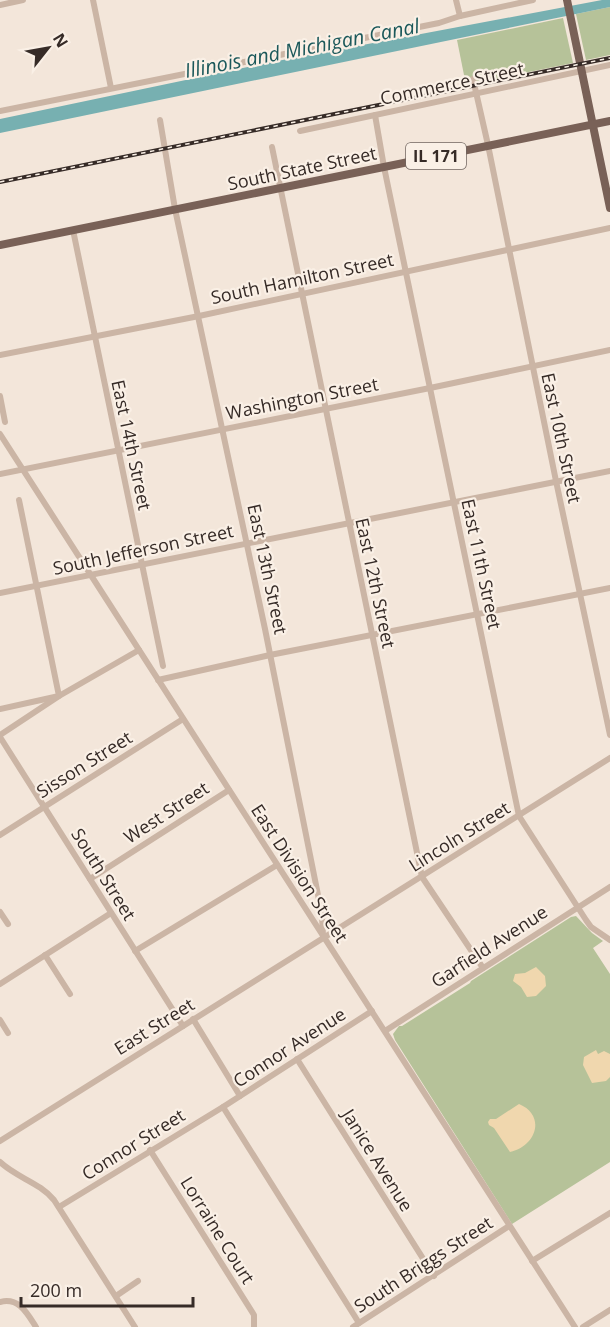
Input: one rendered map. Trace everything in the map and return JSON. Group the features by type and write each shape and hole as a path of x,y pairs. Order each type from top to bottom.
{"main road":[{"path":"567,0 610,208"},
{"name":"South State Street","path":"0,245 610,121"}],"street":[{"path":"0,5 23,0"},
{"path":"93,0 111,88"},
{"path":"456,0 460,16"},
{"path":"0,111 439,23 460,16 533,0"},
{"name":"Commerce Street","path":"300,131 610,65"},
{"name":"East 10th Street","path":"473,80 610,735"},
{"name":"East 11th Street","path":"375,115 519,816 591,927 610,940"},
{"name":"East 13th Street","path":"159,120 175,209 270,655 322,915 323,937"},
{"name":"East 12th Street","path":"272,147 422,877 483,968"},
{"name":"South Hamilton Street","path":"0,355 199,316 610,228"},
{"name":"East 14th Street","path":"73,230 163,666"},
{"name":"Washington Street","path":"0,474 610,350"},
{"path":"0,396 5,422"},
{"name":"East Division Street","path":"0,434 574,1327"},
{"name":"South Jefferson Street","path":"0,592 93,576 610,471"},
{"path":"19,500 60,696"},
{"path":"158,680 270,655 610,588"},
{"path":"0,736 60,696 139,650"},
{"path":"0,710 60,696"},
{"name":"Sisson Street","path":"0,835 183,719"},
{"name":"South Street","path":"0,736 183,1026"},
{"name":"Lincoln Street","path":"323,937 610,758"},
{"name":"West Street","path":"90,879 229,790"},
{"path":"135,951 277,865"},
{"name":"Garfield Avenue","path":"385,1031 610,887"},
{"path":"0,912 8,924"},
{"path":"0,984 111,913"},
{"name":"East Street","path":"0,1141 323,937"},
{"path":"45,955 70,994"},
{"name":"Connor Avenue","path":"223,1107 372,1011"},
{"path":"193,1019 240,1096"},
{"path":"0,1020 8,1033"},
{"name":"Janice Avenue","path":"297,1059 434,1276"},
{"path":"223,1107 355,1313 356,1325"},
{"name":"Connor Street","path":"59,1208 223,1107"},
{"name":"Lorraine Court","path":"150,1150 254,1315 254,1327"},
{"path":"0,1162 10,1171 43,1189 59,1208 135,1327"},
{"path":"532,1261 610,1213"},
{"name":"South Briggs Street","path":"356,1325 509,1226"},
{"path":"116,1296 138,1281"},
{"path":"0,1302 18,1303 36,1327"},
{"path":"583,1327 610,1310"}],"green space":[{"path":"610,7 610,55 586,60 576,14"},
{"path":"563,18 573,63 466,85 457,40"},
{"path":"576,916 603,941 593,948 610,974 610,1162 512,1224 393,1034 399,1026"}],"sand":[{"path":"536,967 545,976 546,986 536,996 527,997 521,987 513,981 515,974 525,973"},
{"path":"596,1050 598,1054 604,1051 610,1054 610,1077 606,1081 592,1083 583,1065 584,1057"},
{"path":"519,1104 533,1115 535,1130 527,1144 510,1152 488,1122"}],"water":[{"name":"Illinois and Michigan Canal","path":"610,0 610,7 0,133 0,119 272,62"}],"railway":[{"path":"0,182 610,58"}]}
